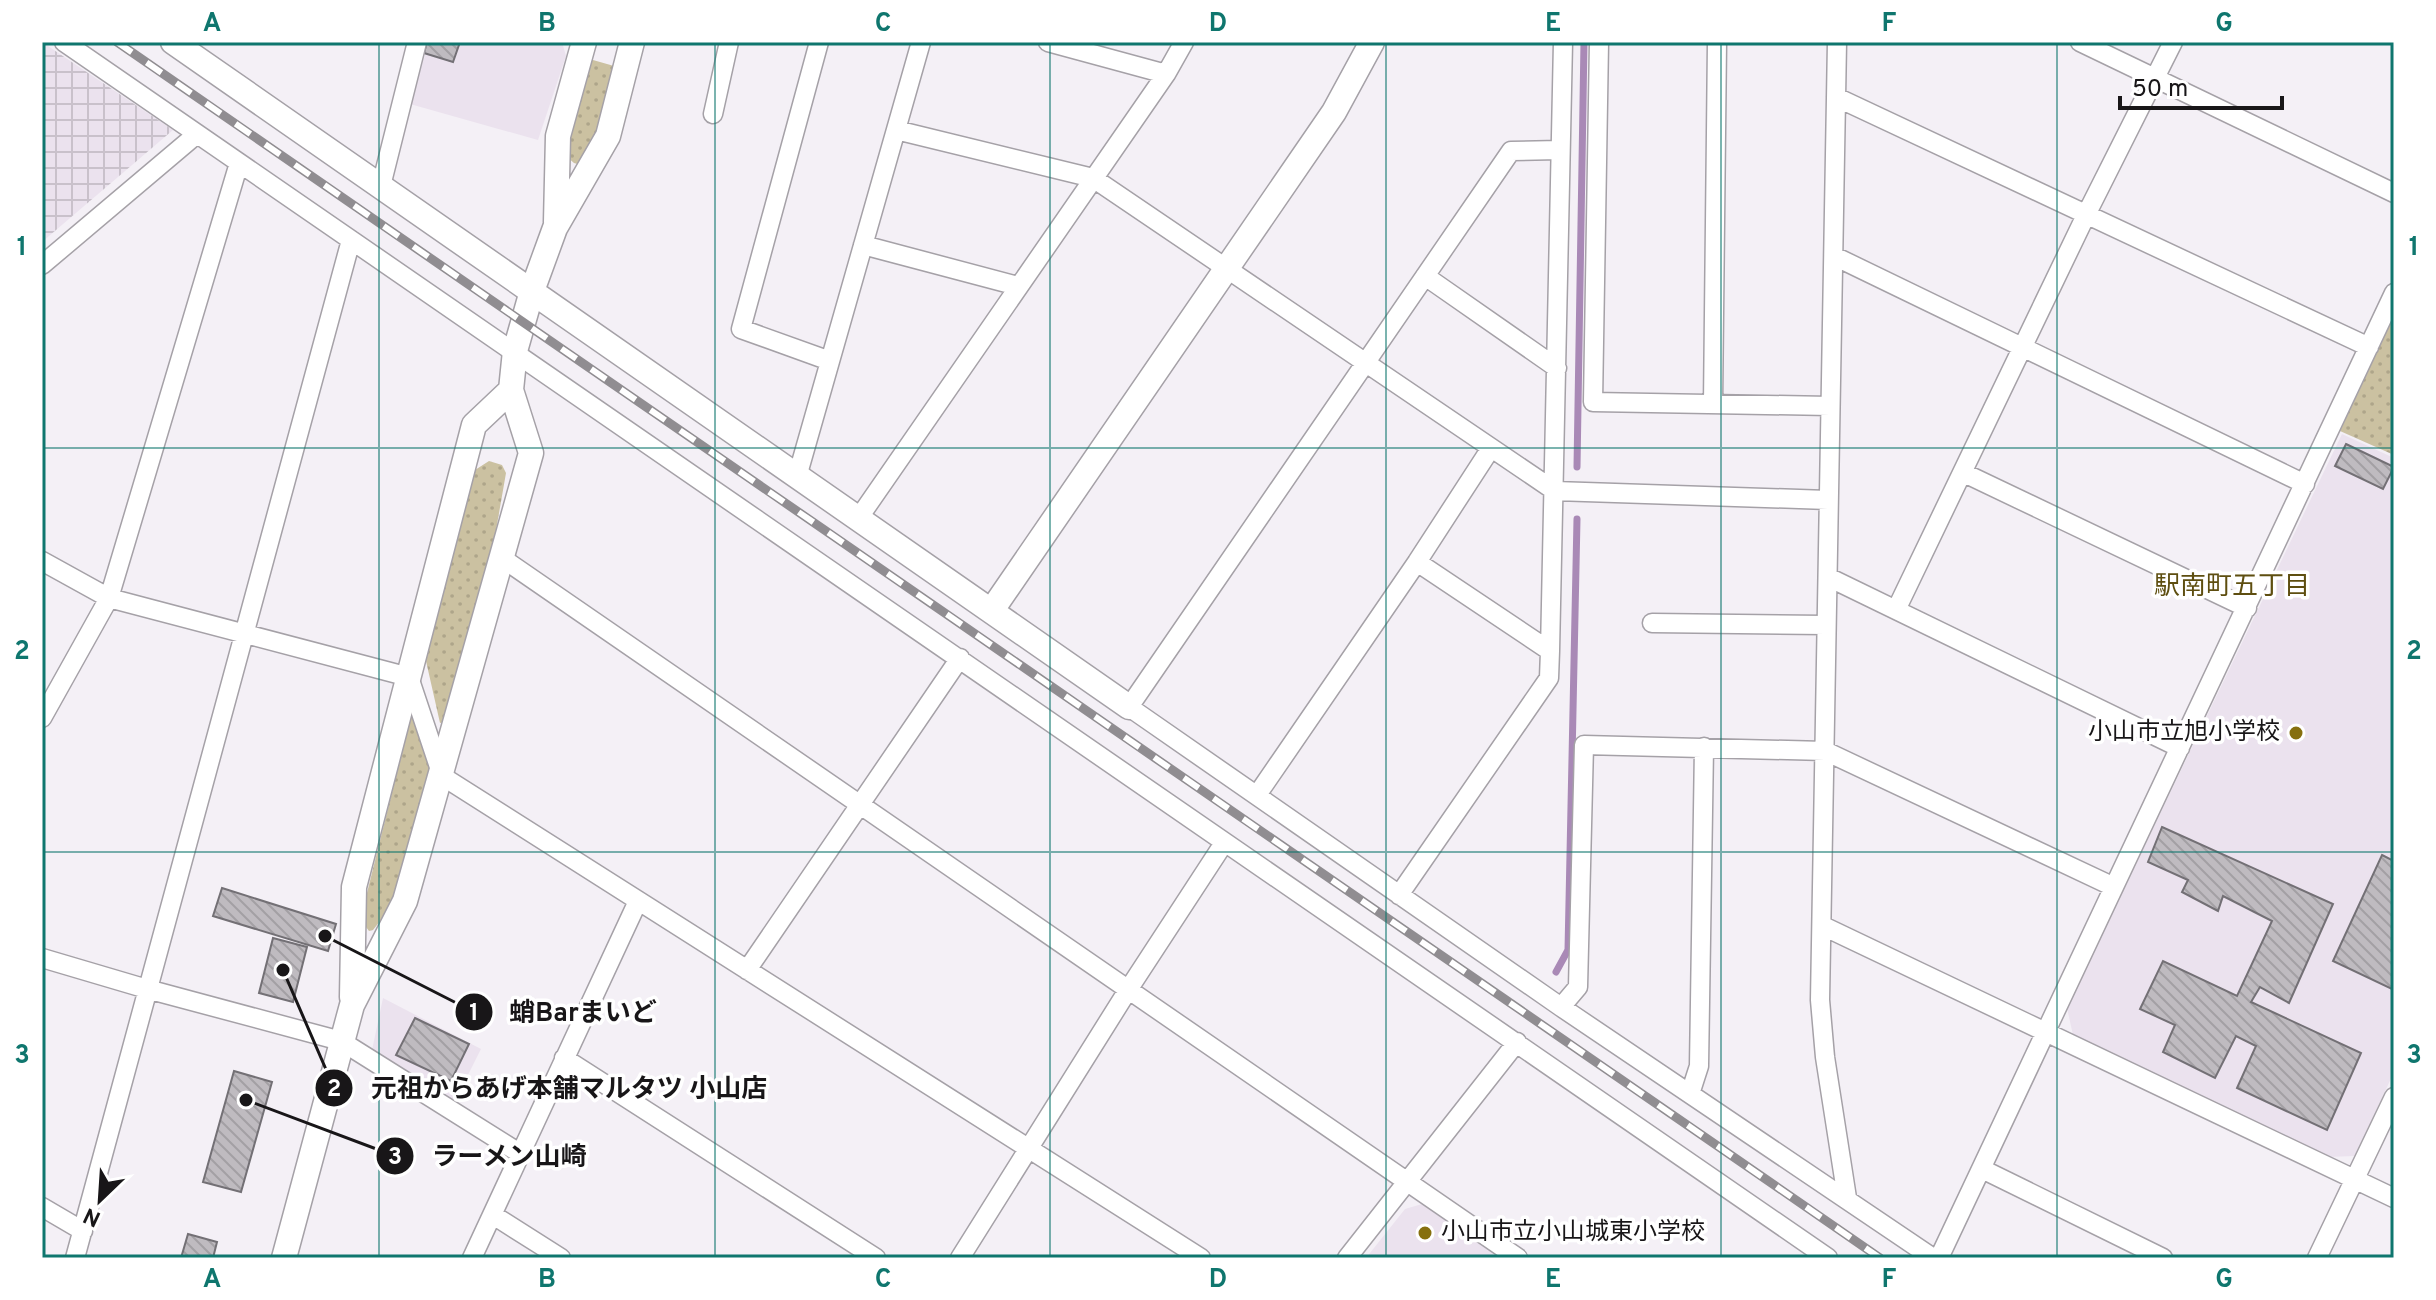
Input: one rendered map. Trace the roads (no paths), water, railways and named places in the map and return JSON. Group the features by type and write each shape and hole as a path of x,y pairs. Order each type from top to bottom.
{"street":[{"path":"64,42 1828,1258"},
{"path":"173,42 1561,1007 1933,1258"},
{"path":"381,186 417,42"},
{"path":"555,228 558,136 584,42"},
{"path":"284,1258 352,1005 405,901 531,453 511,390 515,351 532,291 555,228 608,136 632,42"},
{"path":"713,114 729,42"},
{"path":"819,42 741,329 830,361"},
{"path":"797,477 921,42"},
{"path":"1048,42 1166,74"},
{"path":"858,519 1166,74 1184,42"},
{"path":"992,610 1334,112 1372,42"},
{"path":"1399,895 1549,678 1563,42"},
{"path":"1599,42 1593,402 1830,406"},
{"path":"1713,404 1717,42"},
{"path":"1837,42 1820,1000 1825,1057 1847,1198"},
{"path":"2080,42 2394,193"},
{"path":"1896,610 2173,42"},
{"path":"1836,97 2369,347"},
{"path":"896,130 1093,178 1555,491 1828,500"},
{"path":"42,265 197,134"},
{"path":"1129,707 1511,151 1559,150"},
{"path":"42,718 109,598 239,163"},
{"path":"75,1258 351,240"},
{"path":"863,245 1018,286"},
{"path":"1834,256 2305,484"},
{"path":"1425,276 1557,368"},
{"path":"1939,1258 2394,293"},
{"path":"352,1005 354,887 474,425 511,390"},
{"path":"1257,795 1491,448"},
{"path":"1964,473 2247,608"},
{"path":"502,558 1518,1258"},
{"path":"42,561 109,598 409,677"},
{"path":"1417,562 1550,651"},
{"path":"1828,577 2180,748"},
{"path":"1652,623 1825,625"},
{"path":"747,970 960,658"},
{"path":"409,677 442,776 1201,1258"},
{"path":"1561,1007 1578,987 1584,745 1825,751 2114,887"},
{"path":"1690,1094 1699,1066 1704,747"},
{"path":"960,1258 1224,843"},
{"path":"472,1258 638,901"},
{"path":"1823,926 2394,1198"},
{"path":"42,958 341,1041 521,1154"},
{"path":"1347,1258 1517,1042"},
{"path":"564,1058 876,1258"},
{"path":"2317,1258 2394,1097"},
{"path":"1982,1169 2163,1258"},
{"path":"42,1207 83,1231"},
{"path":"493,1215 561,1258"}],"waterway":[{"path":"1577,467 1584,42"},
{"path":"1556,972 1568,950 1577,519"}],"railway":[{"path":"117,42 1880,1258"}],"place":[{"name":"小山市立旭小学校","path":"2296,733"},
{"name":"蛸Barまいど","path":"325,936"},
{"name":"元祖からあげ本舗マルタツ 小山店","path":"283,970"},
{"name":"ラーメン山崎","path":"246,1100"},
{"name":"小山市立小山城東小学校","path":"1425,1233"}],"district":[{"name":"駅南町五丁目","path":"2232,587"}]}
